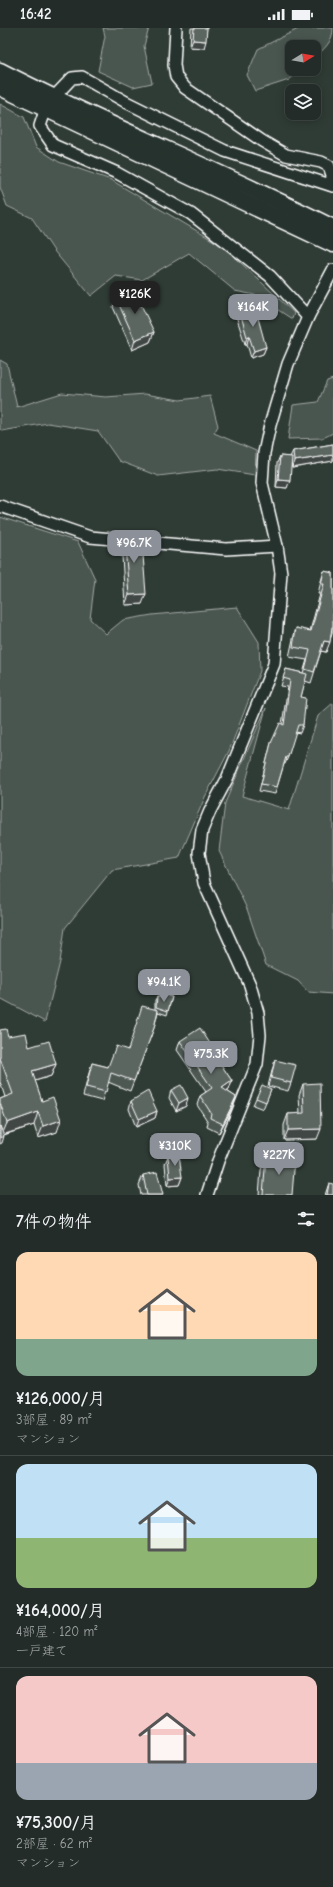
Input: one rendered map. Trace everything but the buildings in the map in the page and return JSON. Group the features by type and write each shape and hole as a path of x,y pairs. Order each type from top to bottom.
{"street":[{"path":"176,28 174,65 176,77 185,88 286,155 322,162 329,166 332,175 332,186 226,151 126,102 82,77 72,78 50,103 40,126 53,145 117,173 191,214 270,276 308,317"},
{"path":"0,71 50,103 333,251"},
{"path":"0,87 50,103 265,194 333,219"},
{"path":"265,194 333,228"},
{"path":"249,206 333,244"},
{"path":"207,1195 218,1160 257,1064 260,1035 258,1013 250,985 204,883 198,853 202,830 210,811 228,779 274,664 281,573 277,546 262,483 264,453 270,425 288,364 308,317 333,270"},
{"path":"0,506 90,537 226,549 277,546"}],"shaded area":[{"path":"103,28 149,28 144,46 152,83 133,87 98,71 105,36"},
{"path":"300,28 333,28 330,41 321,51 321,40 285,40 285,76 293,76 289,80 255,91 247,75 258,49"},
{"path":"0,104 24,117 36,147 59,162 111,180 224,247 294,313 292,319 255,295 235,291 189,253 142,280 116,276 91,296 54,251 32,218 7,206 0,187"},
{"path":"0,360 7,364 17,407 62,393 106,397 145,394 180,400 210,396 218,426 214,433 256,451 255,475 217,469 158,476 119,461 98,431 48,423 2,431 0,429"},
{"path":"333,379 333,433 323,438 288,439 293,405 318,402 327,381"},
{"path":"0,517 78,542 95,579 90,619 106,634 123,620 152,615 237,607 259,642 260,671 229,751 205,797 179,858 112,870 65,928 60,962 45,1022 0,998"},
{"path":"333,703 333,994 308,992 298,981 266,965 247,909 219,851 225,803 266,708 242,796 289,810 318,716"}]}
